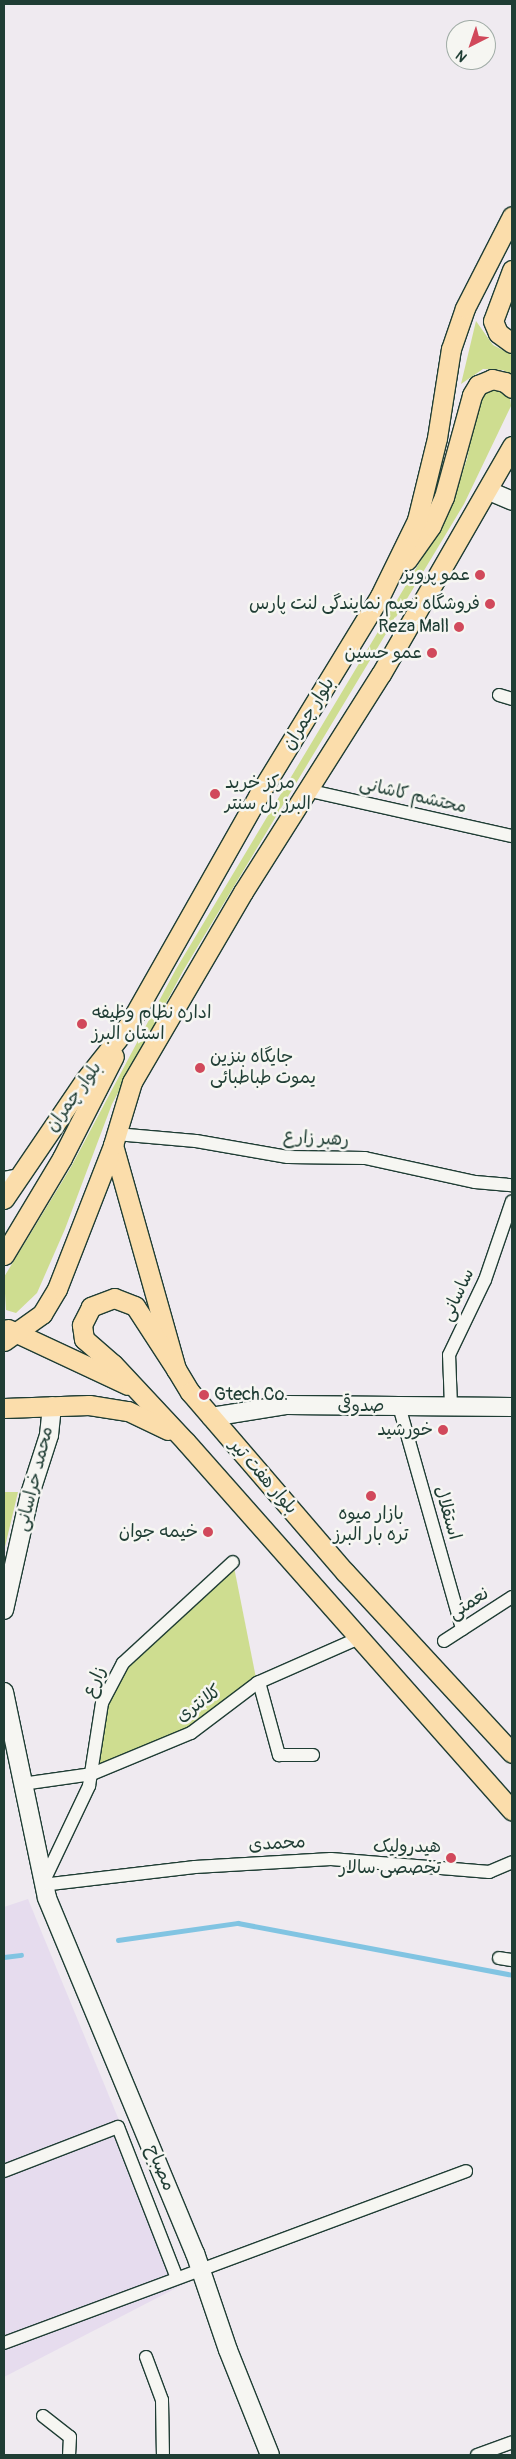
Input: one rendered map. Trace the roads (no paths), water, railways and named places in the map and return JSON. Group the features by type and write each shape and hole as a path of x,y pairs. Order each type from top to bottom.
{"main road":[{"name":"بلوار چمران","path":"4,1198 11,1176 128,1026 258,796 380,596 417,520 437,438 451,349 464,308 512,216"},
{"path":"512,270 493,321 498,333 512,343"},
{"path":"380,596 435,519 454,465 472,395 478,385 492,379 505,382 512,388"},
{"path":"8,1333 42,1314 57,1289 114,1140 132,1082 306,790 380,674 489,491 512,446"},
{"path":"4,1255 62,1158 128,1026"},
{"name":"بلوار هفت تیر","path":"114,1140 176,1369"},
{"name":"بلوار هفت تیر","path":"512,1753 345,1572 190,1392 135,1306 114,1298 91,1307 82,1325 84,1339 138,1390 186,1442 512,1810"},
{"path":"8,1333 138,1390"},
{"name":"بلوار هفت تیر","path":"4,1408 88,1405 128,1411 156,1422 186,1442"}],"street":[{"path":"489,491 512,501"},
{"path":"499,695 512,699"},
{"name":"محتشم کاشانی","path":"306,790 512,836"},
{"name":"رهبر زارع","path":"114,1140 196,1141 288,1156 365,1158 475,1182 512,1185"},
{"name":"ساسانی","path":"451,1406 449,1355 485,1280 512,1201"},
{"name":"صدوقی","path":"212,1417 287,1405 512,1407"},
{"name":"محمد خراسانی","path":"4,1610 30,1494 49,1435 52,1406"},
{"name":"استقلال","path":"399,1406 462,1629"},
{"name":"زارع","path":"42,1885 70,1831 92,1774 102,1702 123,1663 233,1562"},
{"name":"نعمتی","path":"444,1640 512,1597"},
{"name":"کلانتری","path":"22,1784 92,1774 191,1733 259,1682 358,1638"},
{"path":"259,1682 279,1755 313,1755"},
{"path":"4,1701 42,1885"},
{"name":"محمدی","path":"42,1885 195,1867 331,1859 489,1872 512,1862"},
{"name":"مصباح","path":"42,1885 201,2268 228,2350 270,2455"},
{"path":"499,1958 512,1960"},
{"path":"4,2171 118,2127 177,2278"},
{"path":"4,2343 201,2268 466,2172"},
{"path":"146,2357 162,2400 163,2455"},
{"path":"43,2416 70,2437 69,2455"},
{"path":"477,2455 512,2442"}],"waterway":[{"path":"118,1940 238,1923 512,1975"},
{"path":"4,1957 21,1955"}],"place":[{"name":"عمو پرویز","path":"480,575"},
{"name":"فروشگاه نعیم نمایندگی لنت پارس","path":"490,604"},
{"name":"Reza Mall","path":"459,627"},
{"name":"عمو حسین","path":"432,653"},
{"name":"مرکز خرید البرز بل سنتر","path":"215,794"},
{"name":"اداره نظام وظیفه استان البرز","path":"82,1024"},
{"name":"جایگاه بنزین یموت طباطبائی","path":"200,1068"},
{"name":"Gtech Co.","path":"204,1395"},
{"name":"خورشید","path":"443,1430"},
{"name":"بازار میوه تره بار البرز","path":"371,1496"},
{"name":"خیمه جوان","path":"208,1532"},
{"name":"هیدرولیک تخصصی سالار","path":"451,1858"}]}
